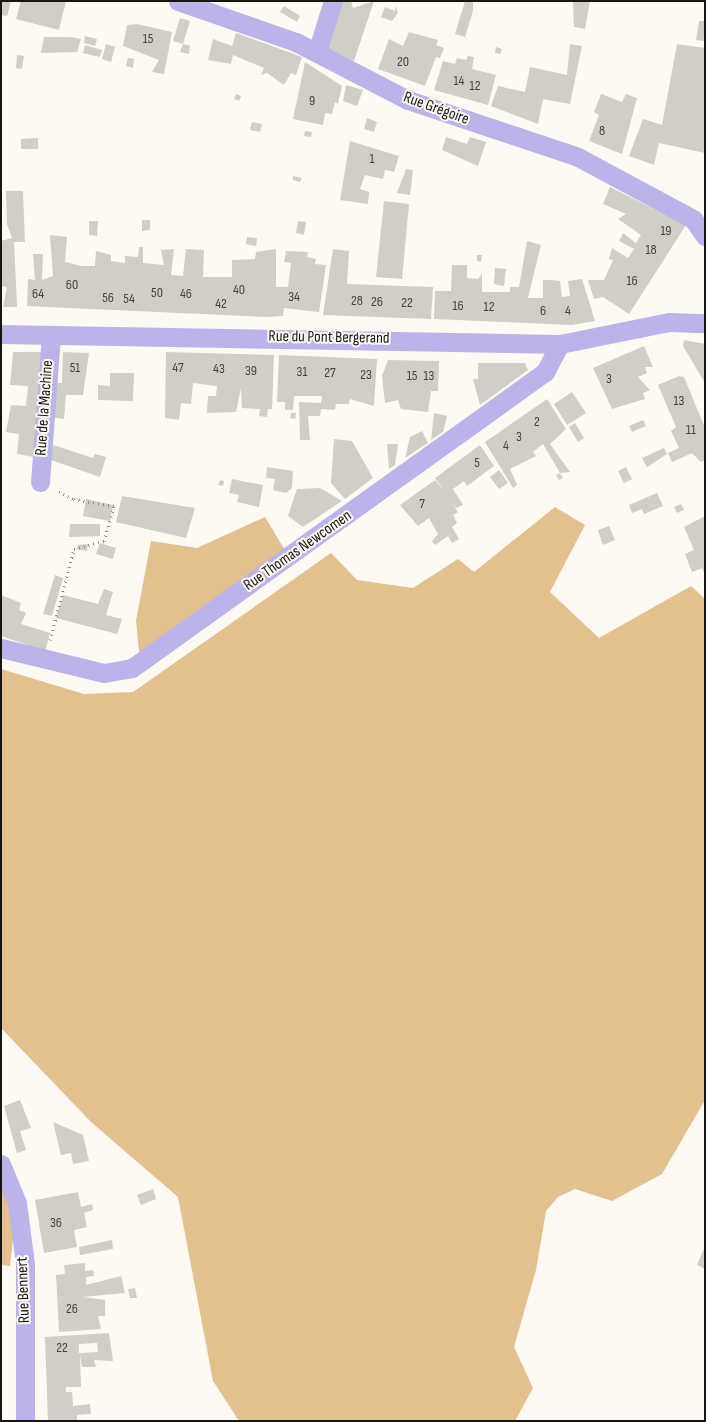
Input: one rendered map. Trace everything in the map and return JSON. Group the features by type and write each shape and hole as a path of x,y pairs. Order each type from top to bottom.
{"street":[{"name":"Rue Grégoire","path":"178,1 317,52 408,100 578,157 693,219 705,236"},
{"path":"317,52 333,1"},
{"name":"Rue du Pont Bergerand","path":"1,334 560,344 654,325 705,323"},
{"name":"Rue de la Machine","path":"40,482 51,335"},
{"name":"Rue Thomas Newcomen","path":"1,648 104,673 132,668 545,372 560,344"},
{"name":"Rue Bennert","path":"1,1164 17,1203 25,1264 25,1421"}],"path":[{"path":"40,482 74,499 114,506 104,541 74,549 45,659"}],"shaded area":[{"path":"555,507 585,525 550,592 599,638 691,586 705,599 705,1100 662,1174 612,1201 575,1189 558,1197 546,1211 536,1270 514,1347 533,1388 515,1421 239,1421 213,1381 178,1197 91,1122 1,1028 1,669 84,694 133,692 331,553 357,580 413,588 458,559 474,572"},
{"path":"265,517 289,557 140,662 136,621 151,541 197,548"},
{"path":"1,1164 17,1203 10,1266 1,1265"}],"building":[{"path":"1,1 11,1 7,16 1,15"},
{"path":"21,1 66,1 59,30 16,19"},
{"path":"341,1 351,1 353,8 374,1 354,61 326,51"},
{"path":"465,1 473,1 473,11 465,37 455,34"},
{"path":"573,1 590,1 585,29 574,27"},
{"path":"284,6 300,16 297,22 280,12"},
{"path":"396,6 398,13 392,21 381,17 385,7 395,11"},
{"path":"180,18 190,21 183,44 173,41"},
{"path":"699,21 705,21 705,41 696,40"},
{"path":"137,24 172,32 164,74 152,72 159,60 123,46 127,25"},
{"path":"409,32 438,40 436,45 444,48 440,58 436,57 425,86 378,69 389,39 403,46"},
{"path":"236,33 302,57 296,75 291,73 284,85 267,73 261,75 264,68 233,55 231,64 208,60 213,39 232,46"},
{"path":"85,36 97,39 95,46 84,43"},
{"path":"44,37 81,39 77,52 41,53"},
{"path":"106,44 115,47 111,62 102,59"},
{"path":"183,44 190,46 189,54 180,52"},
{"path":"570,44 582,46 570,104 543,99 538,124 491,106 498,86 525,92 530,67 567,75"},
{"path":"677,44 705,48 705,153 659,143 654,165 629,156 643,119 662,125"},
{"path":"85,45 102,50 100,57 83,53"},
{"path":"496,47 502,49 500,54 495,53"},
{"path":"17,55 24,56 22,69 16,68"},
{"path":"468,56 474,57 472,69 496,75 488,105 434,90 443,61 455,64 457,58 466,60"},
{"path":"128,58 134,59 133,68 126,66"},
{"path":"305,62 342,86 338,104 335,102 332,114 325,113 323,125 293,119"},
{"path":"346,85 363,90 357,106 343,101"},
{"path":"236,94 241,96 239,101 234,99"},
{"path":"601,94 622,102 626,94 637,98 622,154 589,141 599,115 594,112"},
{"path":"367,118 377,122 374,132 364,129"},
{"path":"252,122 262,124 260,132 250,130"},
{"path":"305,131 312,132 311,137 304,136"},
{"path":"446,137 467,144 470,137 486,142 478,166 442,150"},
{"path":"38,138 38,149 21,149 21,139"},
{"path":"350,141 399,156 394,172 385,170 383,179 365,175 360,189 369,192 368,204 340,200"},
{"path":"406,169 413,170 410,195 397,193"},
{"path":"293,176 302,178 300,182 293,180"},
{"path":"610,187 686,225 629,314 603,297 594,299 588,280 604,280 613,260 609,259 612,248 628,258 634,249 619,241 623,233 636,243 641,235 618,219 626,214 603,204"},
{"path":"6,191 23,191 25,242 14,242 17,307 3,307 7,287 1,286 1,241 12,238 7,224"},
{"path":"384,201 409,204 402,279 376,277"},
{"path":"142,220 150,220 150,230 142,231"},
{"path":"89,221 98,221 97,236 89,235"},
{"path":"298,221 306,222 304,235 296,233"},
{"path":"50,235 67,237 65,262 81,266 95,266 96,251 111,255 111,261 125,263 125,256 138,257 139,247 143,247 143,263 164,265 161,250 174,249 171,275 183,276 186,249 204,250 203,277 232,277 232,260 255,259 256,252 276,249 276,287 288,287 291,263 284,262 286,251 308,252 307,257 316,259 315,264 326,265 319,312 284,308 283,316 266,317 27,306 28,279 35,280 33,254 43,254 42,280 53,276"},
{"path":"247,237 257,238 256,246 246,244"},
{"path":"527,241 541,245 528,298 543,298 543,280 560,281 562,297 570,296 568,281 582,279 595,321 572,325 434,319 435,291 451,291 452,265 467,265 467,278 478,279 482,274 482,292 510,292 510,287 519,287"},
{"path":"333,249 349,251 347,284 433,287 431,319 323,315"},
{"path":"477,255 482,255 481,262 477,261"},
{"path":"495,268 506,269 504,286 494,284"},
{"path":"684,340 705,344 705,383 683,346"},
{"path":"644,346 653,367 645,367 647,373 638,377 650,390 643,393 645,399 612,409 593,368"},
{"path":"13,352 45,352 34,457 17,454 19,434 6,432 11,405 26,406 28,386 10,385"},
{"path":"63,352 89,353 83,395 66,395 64,419 49,417 53,383 62,383"},
{"path":"166,352 274,355 272,409 268,409 267,417 259,416 260,409 242,408 241,388 236,412 207,413 208,396 216,396 217,386 193,383 191,404 181,403 179,420 165,418"},
{"path":"279,355 377,359 374,406 350,399 349,404 336,404 335,410 321,409 320,416 308,416 310,440 300,440 299,402 321,403 322,396 294,396 293,410 285,410 285,402 277,402"},
{"path":"388,360 439,361 438,391 431,391 428,412 401,409 398,400 385,403 382,376"},
{"path":"478,363 525,363 528,370 480,405 473,379 478,379"},
{"path":"110,373 134,373 133,401 98,400 98,385 110,386"},
{"path":"679,376 684,377 705,428 705,460 701,462 692,453 672,462 668,453 679,448 671,431 676,427 658,385"},
{"path":"572,392 586,413 567,425 554,404"},
{"path":"547,399 566,429 550,444 570,472 560,473 543,444 533,452 536,456 510,469 517,485 513,488 485,442"},
{"path":"291,413 296,413 295,419 290,418"},
{"path":"434,413 447,416 443,432 431,440"},
{"path":"643,420 646,426 632,432 629,426"},
{"path":"575,423 584,438 578,442 569,427"},
{"path":"422,431 428,443 405,458 410,437"},
{"path":"334,439 352,441 373,478 345,499 331,483"},
{"path":"387,444 398,444 395,465 389,469"},
{"path":"53,445 93,458 95,454 106,457 100,477 48,459"},
{"path":"480,445 494,466 467,486 464,481 453,489 463,505 456,508 451,502 458,512 453,515 457,523 452,527 459,539 452,543 448,536 435,545 432,541 438,534 429,518 418,526 400,505 435,480 445,492 435,478"},
{"path":"664,448 667,454 647,467 642,458"},
{"path":"267,467 293,471 292,488 286,493 273,490 275,479 266,478"},
{"path":"626,467 632,479 624,483 618,471"},
{"path":"499,470 508,483 499,489 490,477"},
{"path":"560,473 563,478 559,480 556,475"},
{"path":"232,479 263,485 259,507 237,502 239,495 229,493"},
{"path":"220,480 224,481 223,486 218,485"},
{"path":"320,488 342,501 303,527 288,516 297,489"},
{"path":"657,493 663,506 644,514 642,509 632,513 629,505"},
{"path":"122,496 195,508 186,538 116,522"},
{"path":"86,499 113,505 110,521 83,516"},
{"path":"681,504 684,510 677,513 674,507"},
{"path":"705,516 705,575 702,568 692,572 685,554 694,550 684,527"},
{"path":"70,524 100,524 100,536 69,537"},
{"path":"609,526 615,540 603,545 598,530"},
{"path":"100,543 116,548 113,559 96,554"},
{"path":"88,544 87,551 76,549 78,545"},
{"path":"55,575 63,578 52,616 43,614"},
{"path":"104,589 113,592 106,615 122,619 117,634 56,618 63,595 98,604"},
{"path":"1,595 21,603 19,610 26,613 21,624 50,633 45,651 1,636"},
{"path":"20,1100 31,1128 20,1131 26,1150 17,1153 4,1106"},
{"path":"53,1122 83,1135 89,1161 73,1164 71,1153 61,1155"},
{"path":"153,1189 156,1199 141,1205 137,1195"},
{"path":"78,1192 81,1207 92,1204 93,1210 84,1213 87,1227 74,1230 77,1247 44,1253 35,1200"},
{"path":"112,1240 113,1249 80,1255 79,1247"},
{"path":"705,1246 705,1269 697,1265"},
{"path":"85,1263 85,1271 93,1270 94,1276 86,1277 86,1285 121,1276 125,1293 83,1297 105,1300 105,1316 98,1316 101,1329 59,1332 56,1275 65,1274 64,1265"},
{"path":"135,1288 137,1298 130,1298 128,1289"},
{"path":"109,1333 113,1361 94,1360 96,1367 82,1367 80,1355 81,1387 66,1387 66,1392 72,1392 73,1406 90,1404 91,1414 77,1415 77,1421 48,1421 45,1337","holes":["97,1343 98,1352 79,1353 79,1344"]}]}
